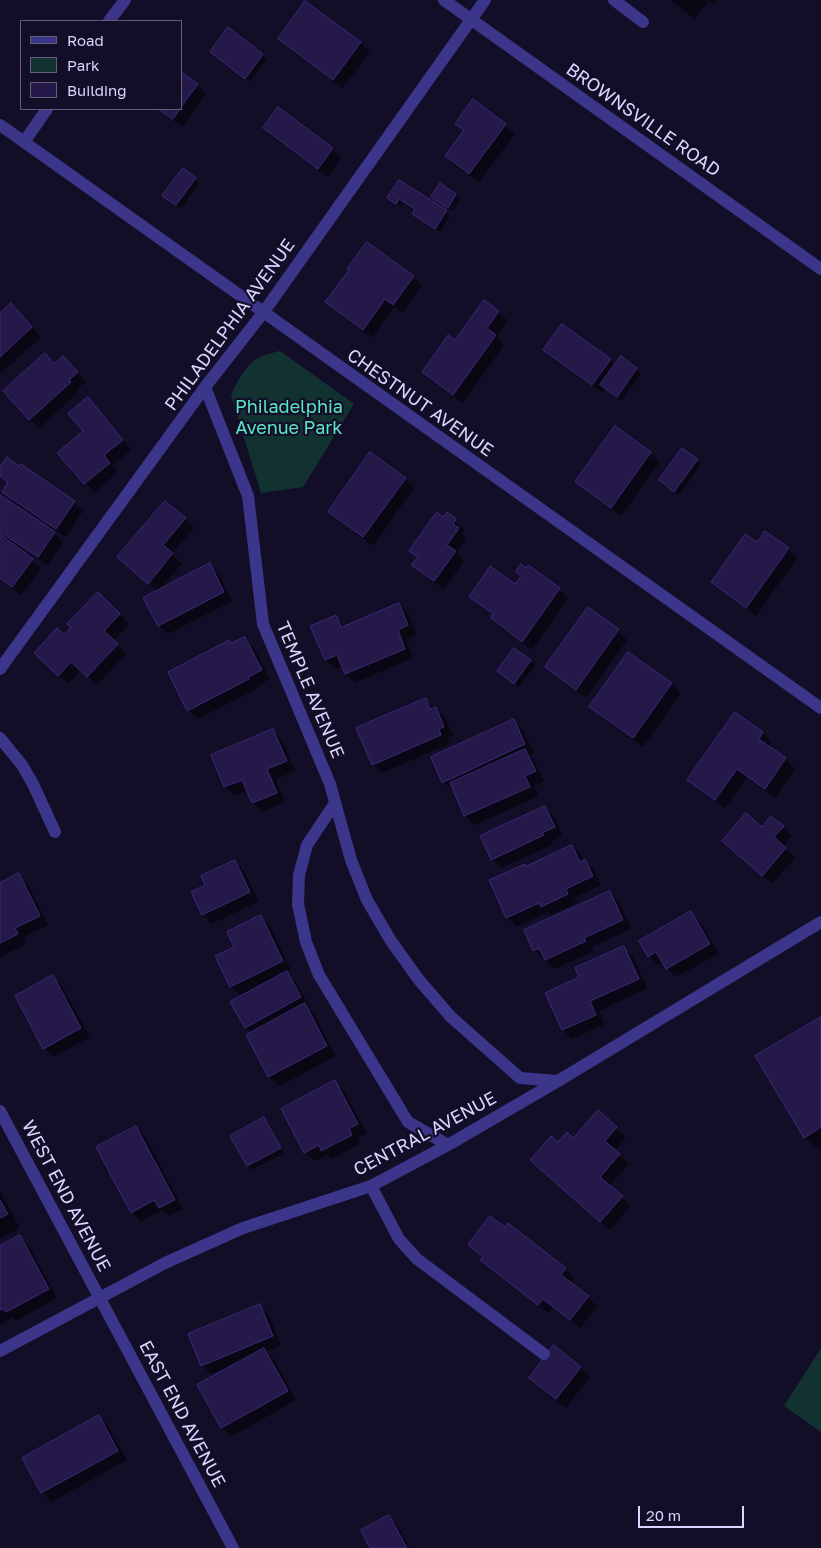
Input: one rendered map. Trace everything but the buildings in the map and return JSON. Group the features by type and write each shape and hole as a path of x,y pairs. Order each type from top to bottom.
{"street":[{"path":"110,20 125,0"},
{"name":"BROWNSVILLE ROAD","path":"444,0 821,269"},
{"name":"PHILADELPHIA AVENUE","path":"0,669 206,387 263,313 485,0"},
{"path":"614,0 643,22"},
{"path":"24,142 46,110"},
{"name":"CHESTNUT AVENUE","path":"0,125 821,708"},
{"name":"TEMPLE AVENUE","path":"206,387 248,496 263,624 330,784 351,860 367,900 391,941 419,980 451,1017 520,1078 558,1081"},
{"path":"0,738 22,765 55,832"},
{"path":"335,803 307,845 299,875 298,904 306,942 320,975 408,1122 448,1145"},
{"name":"CENTRAL AVENUE","path":"0,1351 165,1262 243,1228 371,1186 448,1145 558,1081 821,922"},
{"name":"WEST END AVENUE","path":"0,1111 100,1297"},
{"path":"371,1186 399,1239 417,1260 544,1354"},
{"name":"EAST END AVENUE","path":"100,1297 234,1548"}],"green space":[{"name":"Philadelphia Avenue Park","path":"280,351 354,404 303,487 261,493 231,395 239,379 250,364 262,356"},
{"path":"821,1348 821,1432 784,1406"}]}
